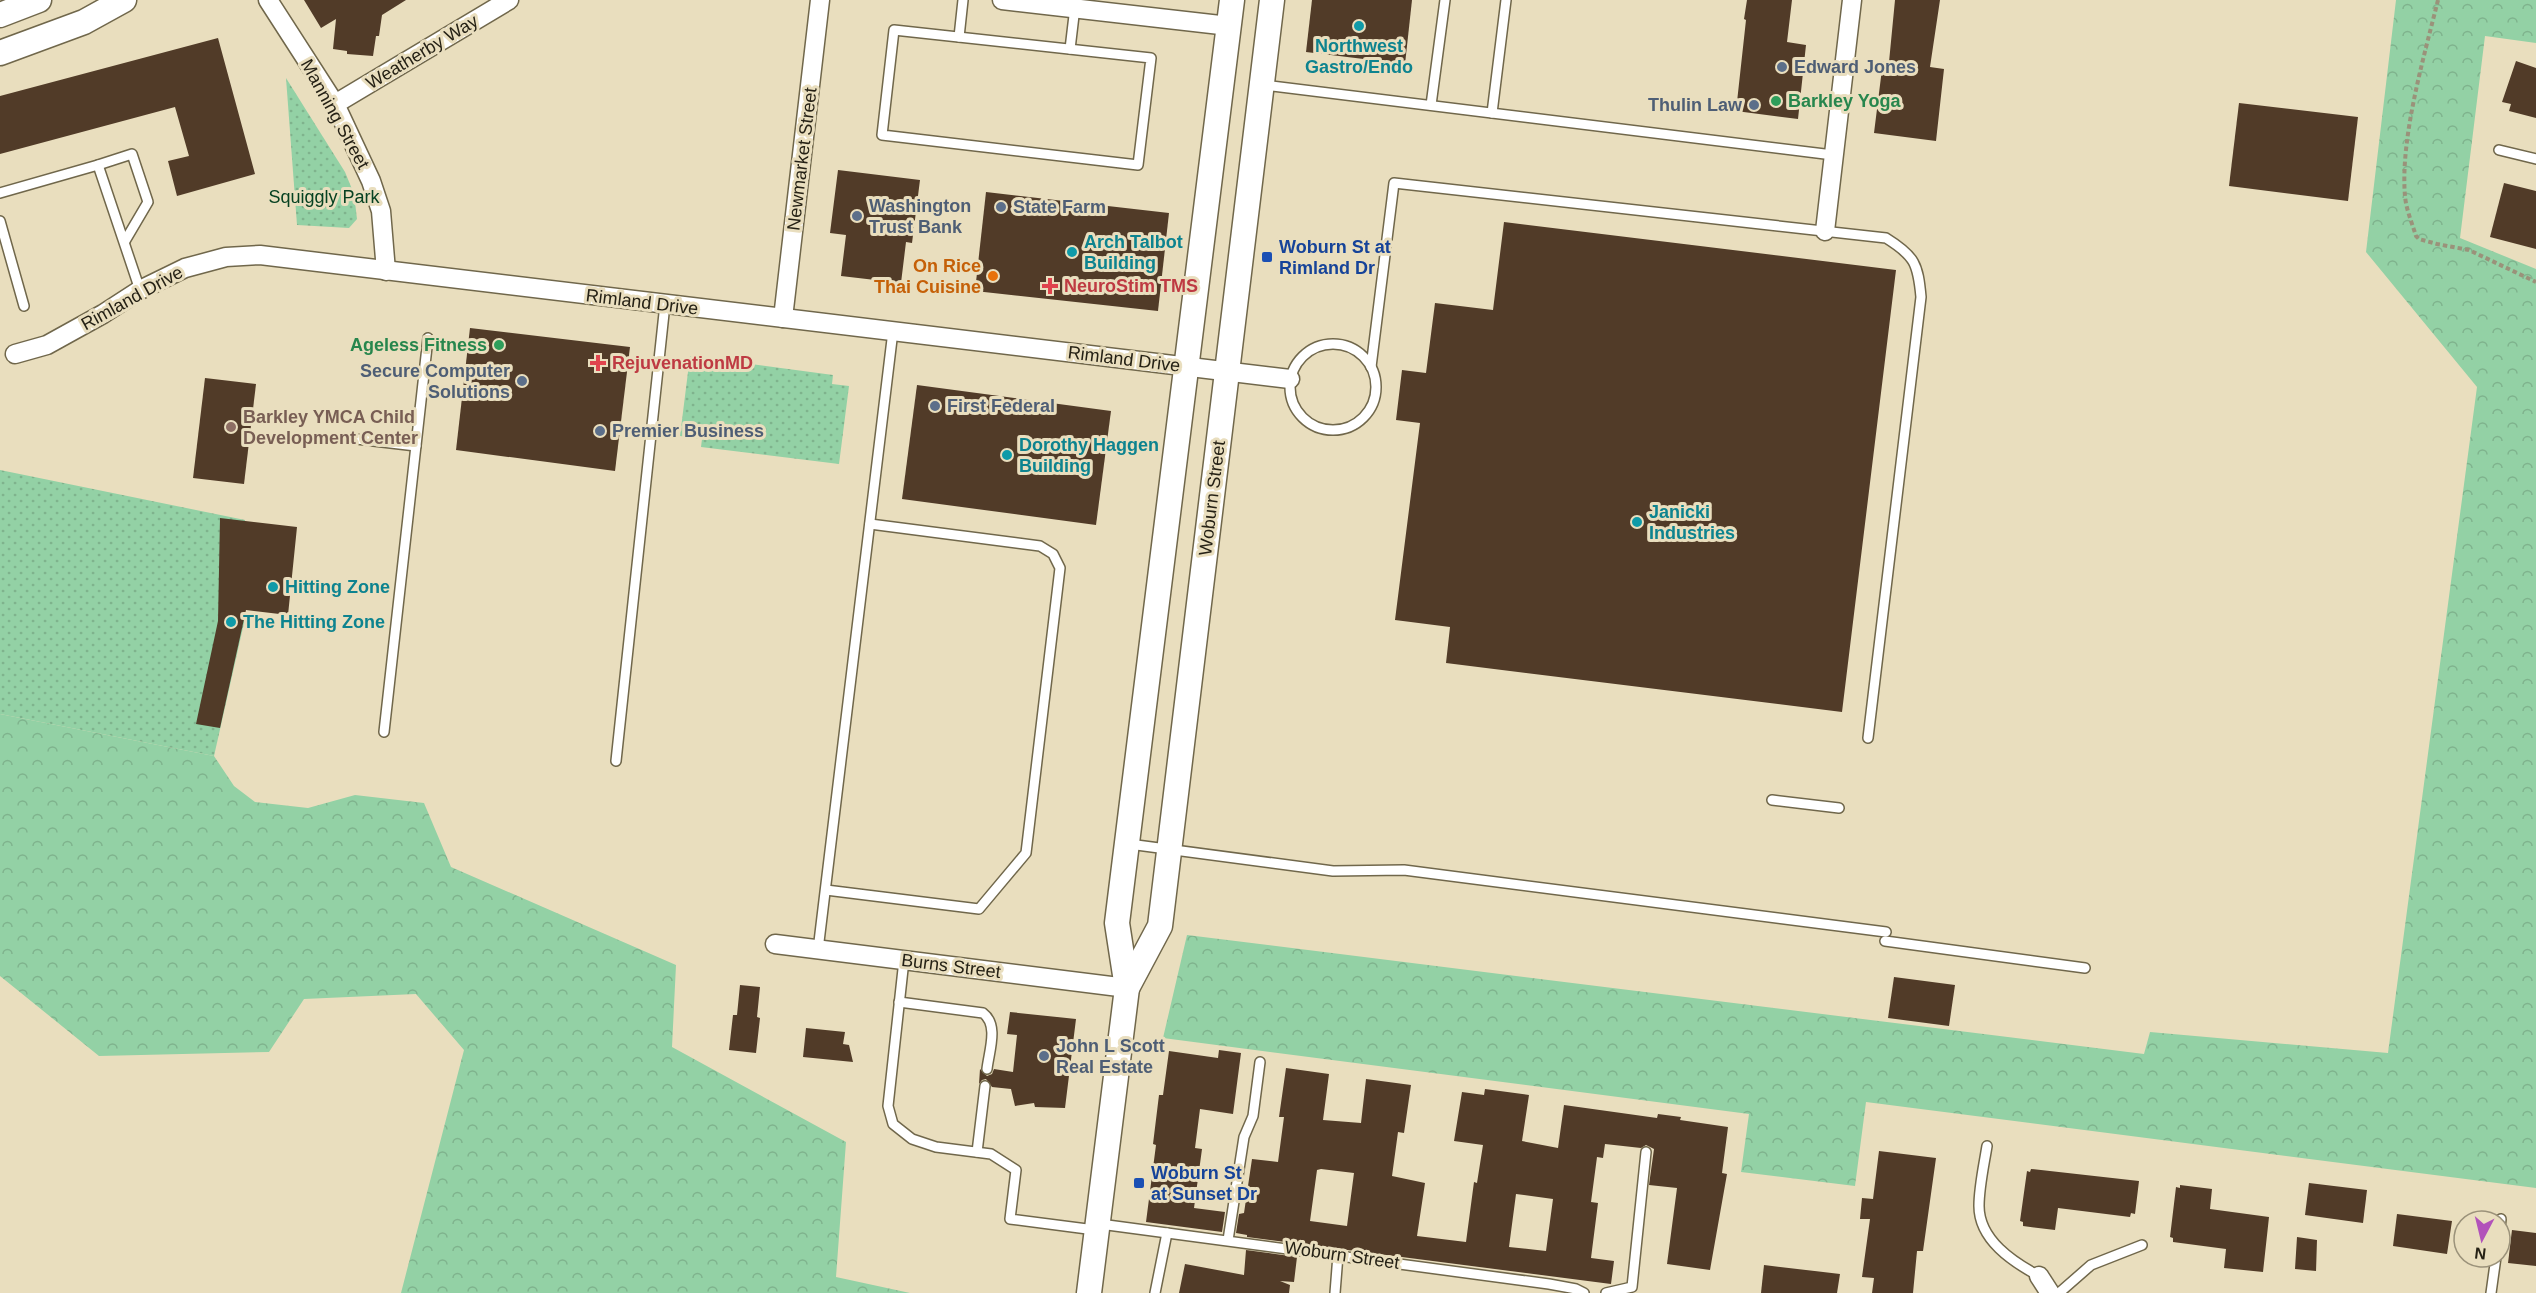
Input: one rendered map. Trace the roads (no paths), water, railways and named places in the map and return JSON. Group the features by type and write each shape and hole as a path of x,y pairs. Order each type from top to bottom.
{"main road":[{"path":"0,15 39,0"},
{"path":"0,53 84,22 124,0"},
{"name":"Woburn Street","path":"1089,1293 1127,988 1117,923 1232,0"},
{"name":"Woburn Street","path":"1127,988 1160,926 1272,0"}],"street":[{"name":"Manning Street","path":"268,0 334,104 375,191 381,211 386,271"},
{"name":"Weatherby Way","path":"334,104 509,0"},
{"name":"Newmarket Street","path":"783,318 820,0"},
{"path":"1002,0 1123,7 1229,26"},
{"path":"1825,231 1852,0"},
{"name":"Rimland Drive","path":"15,354 48,345 104,314 140,290 185,268 226,257 260,255 1290,379"},
{"name":"Burns Street","path":"775,944 1127,988"},
{"path":"2039,1276 2050,1293"}],"lane":[{"path":"959,37 963,0"},
{"path":"1431,105 1445,0"},
{"path":"1492,113 1506,0"},
{"path":"1070,49 1075,4"},
{"path":"894,30 1070,49 1151,58 1138,165 882,135 894,30"},
{"path":"1262,84 1833,155"},
{"path":"2499,150 2536,159"},
{"path":"0,193 132,154 148,202 125,241"},
{"path":"98,165 140,290"},
{"path":"1371,367 1394,183 1886,238 1907,250 1919,272 1921,297 1868,738"},
{"path":"0,221 24,306"},
{"path":"616,760 665,304"},
{"path":"818,950 893,331"},
{"path":"384,732 428,338"},
{"path":"1326,344 1340,344 1363,356 1371,367 1376,392 1365,416 1354,426 1340,430 1326,430 1312,426 1293,406 1289,393 1294,366 1313,348 1326,344"},
{"path":"348,438 416,446"},
{"path":"826,890 979,909 1026,853 1029,832 1060,568 1053,554 1040,546 870,524"},
{"path":"1772,800 1839,808"},
{"path":"1127,843 1334,871 1404,870 1885,936 2085,968"},
{"path":"904,960 888,1106 893,1124 912,1139 936,1147 991,1154 1016,1170 1010,1219 1097,1227"},
{"path":"899,1002 983,1013 989,1018 992,1026 987,1069"},
{"path":"1227,1240 1244,1137 1253,1116 1260,1062"},
{"path":"977,1152 985,1086"},
{"path":"1987,1146 1978,1207 1984,1230 2012,1261 2039,1276"},
{"path":"1606,1293 1632,1287 1646,1152"},
{"name":"Woburn Street","path":"1097,1227 1167,1233 1338,1255 1549,1284 1576,1289 1584,1293"},
{"path":"1155,1293 1167,1233"},
{"path":"2059,1293 2091,1265 2142,1245"},
{"path":"1335,1293 1338,1255"},
{"path":"2491,1293 2494,1269"}],"place":[{"name":"Northwest Gastro/Endo","path":"1359,26"},
{"name":"Edward Jones","path":"1782,67"},
{"name":"Barkley Yoga","path":"1776,101"},
{"name":"Thulin Law","path":"1754,105"},
{"name":"State Farm","path":"1001,207"},
{"name":"Washington Trust Bank","path":"857,216"},
{"name":"Arch Talbot Building","path":"1072,252"},
{"name":"Woburn St at Rimland Dr","path":"1267,257"},
{"name":"On Rice Thai Cuisine","path":"993,276"},
{"name":"NeuroStim TMS","path":"1050,286"},
{"name":"Ageless Fitness","path":"499,345"},
{"name":"RejuvenationMD","path":"598,363"},
{"name":"Secure Computer Solutions","path":"522,381"},
{"name":"First Federal","path":"935,406"},
{"name":"Barkley YMCA Child Development Center","path":"231,427"},
{"name":"Premier Business","path":"600,431"},
{"name":"Dorothy Haggen Building","path":"1007,455"},
{"name":"Janicki Industries","path":"1637,522"},
{"name":"Hitting Zone","path":"273,587"},
{"name":"The Hitting Zone","path":"231,622"},
{"name":"John L Scott Real Estate","path":"1044,1056"},
{"name":"Woburn St at Sunset Dr","path":"1139,1183"}],"park label":[{"name":"Squiggly Park","path":"324,197"}]}
